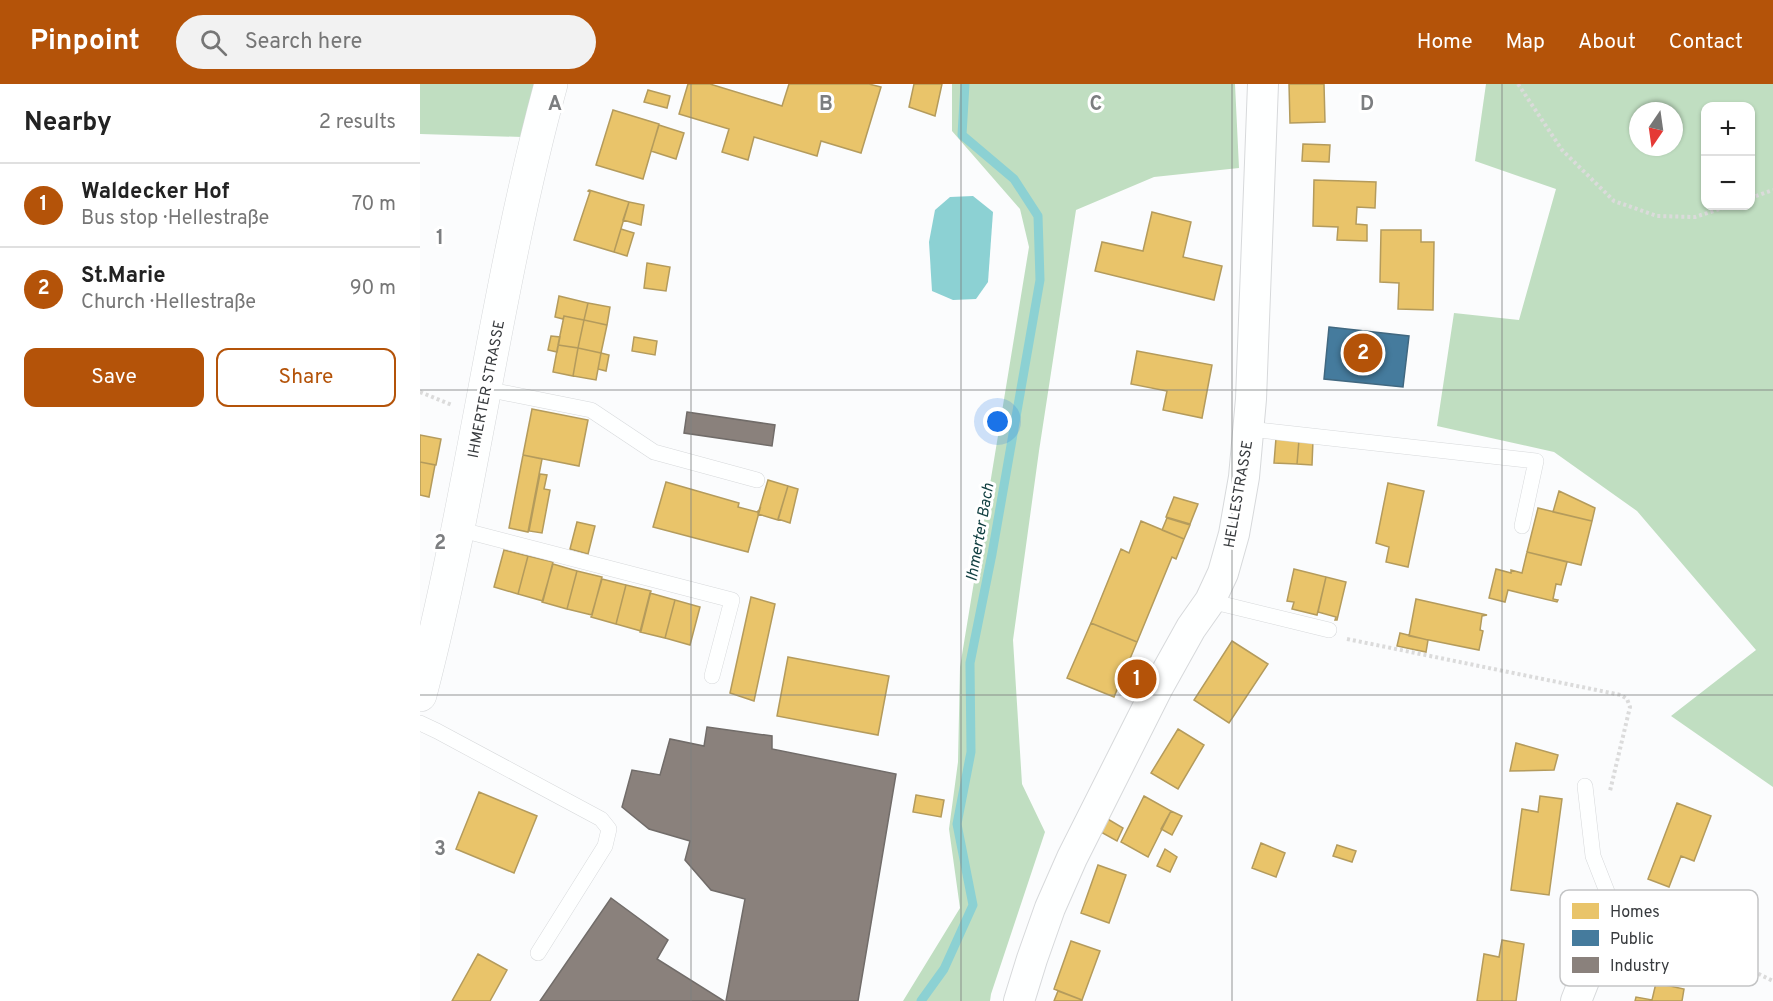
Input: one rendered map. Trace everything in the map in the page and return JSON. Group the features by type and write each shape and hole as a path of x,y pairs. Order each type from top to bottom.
{"main road":[{"name":"IHMERTER STRASSE","path":"420,694 439,621 514,242 551,84"}],"street":[{"name":"HELLESTRASSE","path":"1019,1001 1050,908 1077,848 1157,689 1191,628 1210,601 1223,573 1234,534 1244,477 1249,429 1263,84"},
{"path":"1576,1001 1582,986"}],"lane":[{"path":"486,389 591,410 654,452 757,480"},
{"path":"1249,429 1536,461 1522,526"},
{"path":"458,529 732,600 712,676"},
{"path":"1210,601 1329,630"},
{"path":"420,723 601,819 609,829 605,846 538,953"},
{"path":"1585,786 1593,856 1606,890"}],"path":[{"path":"1518,84 1562,150 1614,201 1657,216 1695,217 1717,210"},
{"path":"1755,196 1773,190"},
{"path":"1344,639 1621,695 1627,699 1630,707 1612,780"},
{"path":"1758,974 1773,981"}],"green space":[{"path":"420,84 538,84 522,137 420,134"},
{"path":"952,84 1235,84 1239,168 1154,177 1076,210 1013,640 1022,784 1045,832 990,1001 903,1001 960,908 949,829 958,762 960,667 1029,247 1020,209 952,131"},
{"path":"1486,84 1773,84 1773,787 1671,716 1756,650 1637,511 1554,452 1437,426 1454,313 1519,320 1556,189 1475,161"}],"water":[{"path":"973,196 993,212 988,282 976,299 953,300 932,291 929,242 935,210 950,197"}],"building: Homes":[{"path":"688,84 710,84 782,106 789,84 869,84 881,87 861,153 821,141 817,156 754,137 748,160 722,152 729,129 679,114"},
{"path":"914,84 942,84 935,116 909,107"},
{"path":"1289,84 1324,84 1325,122 1290,123"},
{"path":"648,90 670,96 667,108 644,102"},
{"path":"613,110 659,124 643,179 596,165"},
{"path":"659,125 684,133 676,159 651,151"},
{"path":"1303,144 1330,145 1329,162 1302,161"},
{"path":"1314,180 1376,182 1375,208 1357,207 1356,224 1367,225 1367,241 1337,240 1338,227 1313,226"},
{"path":"589,190 629,202 614,252 574,240"},
{"path":"629,202 644,205 641,225 623,220"},
{"path":"1152,212 1191,222 1183,257 1222,266 1214,300 1095,271 1102,242 1143,251"},
{"path":"621,229 634,233 627,256 614,252"},
{"path":"1381,230 1421,230 1421,242 1434,242 1433,310 1398,309 1399,283 1380,282"},
{"path":"647,263 670,267 666,291 644,288"},
{"path":"559,296 588,303 584,320 564,316 563,319 555,317"},
{"path":"588,303 610,307 607,325 584,320"},
{"path":"564,316 584,320 578,348 558,345"},
{"path":"584,320 607,325 601,353 578,348"},
{"path":"551,336 560,337 557,352 548,350"},
{"path":"634,337 657,341 655,355 632,351"},
{"path":"558,345 578,348 573,376 553,372"},
{"path":"578,348 601,353 596,380 573,376"},
{"path":"1137,351 1212,365 1202,418 1163,410 1167,391 1131,384"},
{"path":"601,353 609,355 606,371 598,369"},
{"path":"532,409 588,420 579,466 523,455"},
{"path":"420,435 441,439 436,465 420,462"},
{"path":"1276,438 1299,440 1297,464 1274,463"},
{"path":"1299,440 1313,440 1312,465 1297,464"},
{"path":"523,455 542,459 528,532 509,528"},
{"path":"420,462 435,465 429,497 420,495"},
{"path":"540,474 547,475 544,489 550,490 542,533 529,531"},
{"path":"768,480 788,486 778,520 758,514"},
{"path":"666,482 739,503 738,507 757,512 760,509 748,552 653,527"},
{"path":"1388,483 1424,491 1408,567 1386,562 1389,547 1376,543"},
{"path":"788,486 798,489 790,523 778,519"},
{"path":"1559,491 1595,508 1592,521 1553,512"},
{"path":"1174,497 1198,504 1190,524 1166,517"},
{"path":"1538,508 1592,521 1581,565 1527,552"},
{"path":"1167,518 1190,525 1184,539 1162,530"},
{"path":"1141,521 1184,539 1176,559 1172,557 1137,642 1091,623 1121,549 1129,553"},
{"path":"577,522 595,526 588,554 570,549"},
{"path":"504,550 528,556 518,594 494,587"},
{"path":"1527,552 1567,562 1561,585 1556,584 1553,599 1558,600 1557,602 1508,590 1505,602 1489,598 1496,569 1522,573"},
{"path":"528,556 553,562 543,601 518,594"},
{"path":"553,564 577,571 567,609 542,602"},
{"path":"1294,569 1326,577 1317,615 1292,609 1294,602 1287,601"},
{"path":"577,571 602,577 592,615 567,609"},
{"path":"1326,577 1346,582 1337,620 1335,620 1336,617 1318,612"},
{"path":"602,579 626,585 616,624 591,617"},
{"path":"626,585 651,591 641,631 616,624"},
{"path":"650,593 675,600 665,638 640,632"},
{"path":"751,597 775,604 754,701 730,693"},
{"path":"1416,599 1487,615 1482,616 1480,630 1483,631 1479,650 1409,636"},
{"path":"675,600 700,607 690,645 665,638"},
{"path":"1091,623 1137,642 1114,697 1067,678"},
{"path":"1400,633 1428,640 1426,652 1397,646"},
{"path":"1232,641 1268,664 1229,723 1194,700"},
{"path":"788,657 889,676 878,735 777,716"},
{"path":"1178,729 1204,745 1178,789 1151,773"},
{"path":"1516,743 1558,755 1554,770 1510,771"},
{"path":"479,792 537,816 514,873 456,849"},
{"path":"916,795 944,800 941,817 913,812"},
{"path":"1144,796 1171,811 1148,857 1121,842"},
{"path":"1540,796 1562,799 1549,895 1511,890 1522,809 1538,812"},
{"path":"1677,803 1711,816 1694,861 1681,856 1669,887 1648,879"},
{"path":"1171,811 1182,816 1172,835 1161,829"},
{"path":"1106,818 1123,828 1117,841 1099,831"},
{"path":"1261,843 1285,853 1276,877 1252,868"},
{"path":"1337,845 1356,851 1352,862 1333,856"},
{"path":"1165,849 1177,857 1170,872 1157,866"},
{"path":"1098,865 1126,875 1109,923 1081,913"},
{"path":"1502,940 1524,944 1516,1001 1477,1001 1484,954 1499,957"},
{"path":"1071,941 1100,951 1082,1000 1054,989"},
{"path":"478,954 507,970 490,1001 452,1001"},
{"path":"1655,986 1684,989 1682,1001 1635,1001 1636,997 1652,1000"},
{"path":"1058,991 1082,1000 1082,1001 1054,1001"}],"building: Public":[{"path":"1329,327 1409,336 1403,387 1324,379"}],"building: Industry":[{"path":"687,412 775,425 772,446 684,433"},
{"path":"707,727 772,736 772,749 896,774 858,1001 726,1001 745,899 711,890 685,860 690,841 649,829 622,807 632,770 660,775 670,739 704,746"},
{"path":"611,898 668,940 657,959 724,1001 540,1001"}],"waterway":[{"name":"Ihmerter Bach","path":"921,1001 944,969 973,905 957,824 971,752 970,663 992,554 1040,280 1038,216 1014,179 962,135 965,84"}],"place":[{"name":"St.Marie","path":"1363,353"},
{"name":"Waldecker Hof","path":"1137,679"}]}
